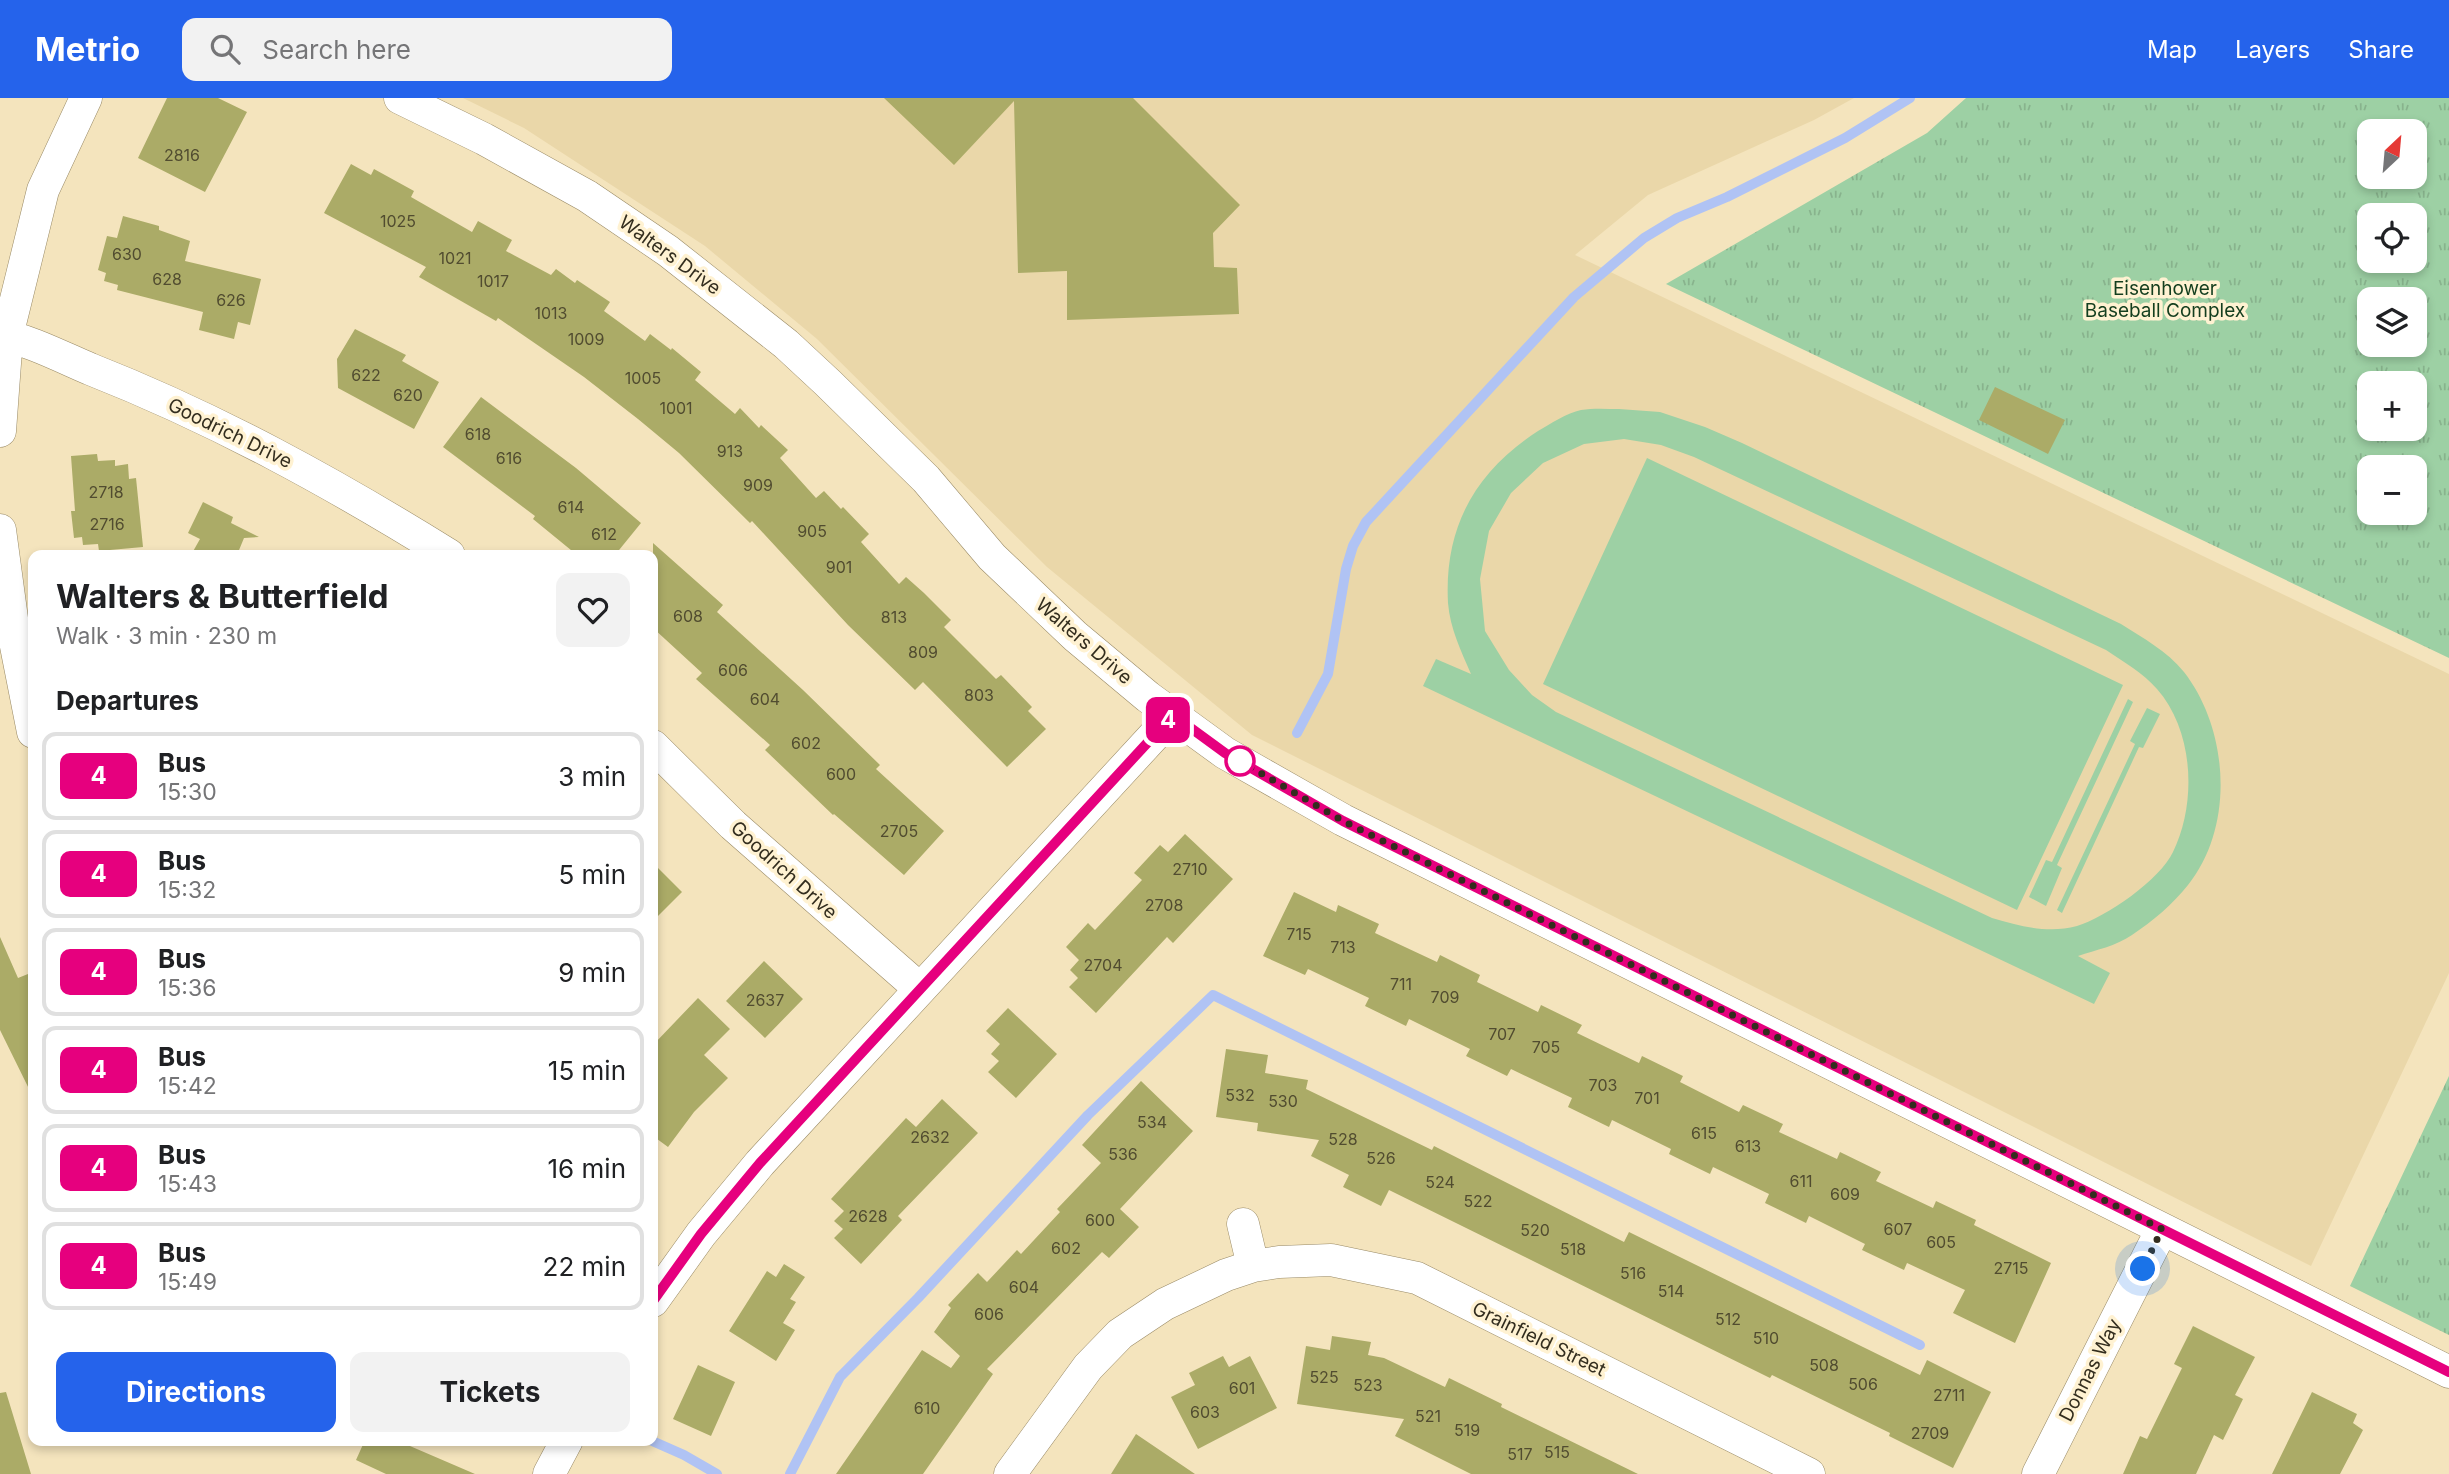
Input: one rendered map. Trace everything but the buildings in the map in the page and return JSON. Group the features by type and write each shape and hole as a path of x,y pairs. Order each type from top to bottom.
{"street":[{"path":"0,431 4,336 43,190 86,98"},
{"name":"Walters Drive","path":"400,98 484,139 587,196 667,251 746,312 795,352 920,473 992,557 1042,606 1127,680 1225,753 1343,821 2449,1372"},
{"name":"Goodrich Drive","path":"4,336 117,379 225,427 346,492 441,550"},
{"path":"0,530 28,705"},
{"path":"658,1294 701,1234 760,1163 1173,715"},
{"name":"Goodrich Drive","path":"658,751 733,825 920,989"},
{"path":"1243,1224 1253,1266"},
{"name":"Donnas Way","path":"2038,1474 2162,1229"},
{"name":"Grainfield Street","path":"1010,1474 1088,1367 1120,1334 1165,1304 1226,1275 1253,1266 1279,1262 1331,1259 1417,1278 1809,1474"},
{"path":"550,1474 562,1446"}],"shaded area":[{"path":"463,98 1854,98 1814,120 1648,195 1575,255 2449,674 2449,973 2311,1266 1252,735 1047,567 817,339 705,246 524,128"}],"green space":[{"name":"Eisenhower Baseball Complex","path":"1966,98 2449,98 2449,658 1666,284 1927,133"},
{"path":"1581,410 1660,412 1742,443 2121,624 2162,651 2184,672 2199,695 2210,721 2217,749 2219,807 2214,835 2203,861 2188,885 2162,912 2126,939 2078,956 2110,973 2094,1004 1423,686 1436,659 1471,674 1451,621 1448,575 1458,526 1481,483 1516,447 1553,422","holes":["1624,439 1661,445 1694,457 2106,650 2146,678 2169,706 2178,725 2188,768 2186,812 2181,833 2173,852 2157,874 2117,906 2077,926 2045,929 1992,918 1556,712 1532,695 1509,670 1485,631 1480,579 1489,531 1511,493 1543,463 1584,444"]},
{"path":"1647,458 2123,685 2017,910 1543,684"},
{"path":"2128,699 2133,702 2057,865 2062,868 2046,906 2029,897 2046,860 2052,862"},
{"path":"2147,708 2160,714 2143,748 2139,747 2062,913 2057,910 2135,744 2130,741"},
{"path":"2449,1076 2449,1335 2350,1286"}],"waterway":[{"path":"1297,733 1328,674 1346,569 1353,546 1366,522 1574,297 1644,238 1677,218 1727,197 1845,138 1910,98"},
{"path":"790,1474 840,1377 918,1298 1088,1115 1213,995 1920,1345"},
{"path":"658,1444 717,1474"}],"bus line":[{"name":"4","path":"658,1294 701,1234 760,1163 1173,715 1225,753 1343,821 2449,1372"}],"route":[{"path":"1240,761 1343,821 2162,1229 2143,1269"}]}
